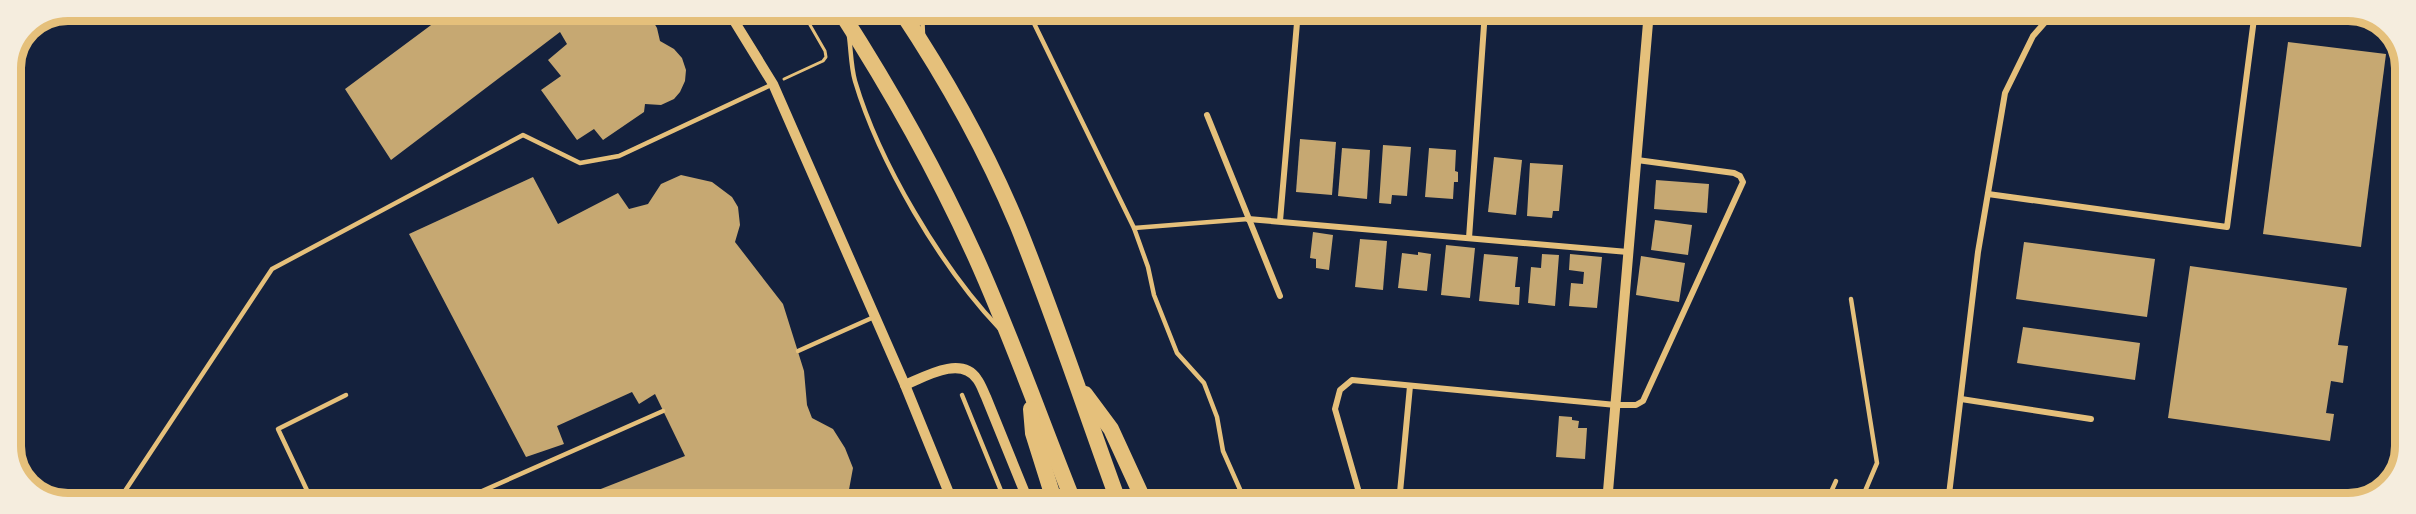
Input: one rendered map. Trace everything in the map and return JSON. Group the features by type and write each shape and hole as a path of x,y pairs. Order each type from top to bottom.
{"highway":[{"path":"847,21 890,90 931,164 976,257 1013,343 1070,493"},
{"path":"908,21 924,46 977,142 1016,222 1115,493"},
{"path":"1075,382 1112,429 1141,493"},
{"path":"1029,390 1033,433 1052,493"}],"street":[{"path":"734,21 773,84 905,385 949,493"},
{"path":"1280,221 1297,21"},
{"path":"1469,238 1484,21"},
{"path":"1608,493 1647,21"},
{"path":"1949,493 1978,252 2005,93 2033,36 2046,21"},
{"path":"1988,194 2227,227 2253,21"},
{"path":"1207,115 1280,296"},
{"path":"1359,493 1335,409 1340,390 1352,380 1616,405 1636,405 1645,398 1743,186 1740,176 1734,173 1637,160"},
{"path":"1248,219 1628,252"},
{"path":"905,385 951,368 972,373 982,388 1025,493"},
{"path":"1400,493 1410,386"},
{"path":"1961,399 2091,419"}],"lane":[{"path":"845,21 854,79 869,124 888,164 937,248 985,314 1013,343"},
{"path":"923,21 924,46"},
{"path":"1033,21 1134,228 1148,267 1154,296 1177,353 1204,383 1217,417 1223,451 1242,493"},
{"path":"123,493 272,269 523,135 580,163 619,156 773,84"},
{"path":"1134,228 1248,219"},
{"path":"1851,299 1877,463 1864,493"},
{"path":"798,351 874,317"},
{"path":"309,493 278,429 346,395"},
{"path":"962,395 1002,493"},
{"path":"477,493 663,411"},
{"path":"1831,493 1836,481"}],"path":[{"path":"773,84 823,61 826,57 825,51 808,21"}],"building":[{"path":"437,21 653,21 660,41 674,49 682,58 686,70 685,81 674,99 661,105 645,104 644,112 603,140 594,129 577,140 541,90 561,76 548,60 567,44 560,32 391,160 345,89"},
{"path":"2288,42 2386,54 2361,247 2263,234"},
{"path":"1300,139 1336,142 1332,195 1296,192"},
{"path":"1383,145 1411,147 1407,196 1392,195 1391,204 1379,203"},
{"path":"1342,148 1370,150 1367,199 1338,196"},
{"path":"1429,148 1456,150 1455,171 1458,172 1458,182 1454,182 1453,199 1425,197"},
{"path":"1494,157 1522,160 1516,215 1488,212"},
{"path":"1530,163 1563,165 1559,211 1553,211 1552,218 1527,216"},
{"path":"681,175 712,182 732,197 738,207 740,225 735,242 783,304 804,371 807,405 812,418 833,429 845,448 853,468 848,493 591,493 685,456 655,394 639,404 632,392 557,426 564,444 526,457 409,234 533,177 558,224 618,193 629,209 648,204 661,184"},
{"path":"1656,180 1709,184 1707,213 1654,209"},
{"path":"1655,220 1692,225 1688,255 1651,250"},
{"path":"1313,232 1333,235 1329,270 1316,268 1316,259 1310,258"},
{"path":"1360,239 1387,241 1383,290 1355,287"},
{"path":"2024,242 2155,259 2147,317 2016,299"},
{"path":"1446,245 1475,248 1470,298 1441,295"},
{"path":"1418,252 1431,254 1427,291 1398,288 1402,253 1418,255"},
{"path":"1484,254 1518,257 1515,287 1520,287 1519,305 1479,301"},
{"path":"1542,254 1559,255 1555,306 1528,303 1531,267 1541,268"},
{"path":"1570,254 1602,257 1597,308 1569,306 1571,283 1583,284 1584,272 1569,270"},
{"path":"1641,256 1685,263 1679,302 1636,295"},
{"path":"2190,266 2347,288 2338,345 2348,346 2343,383 2331,381 2326,413 2334,414 2330,441 2168,418"},
{"path":"2023,327 2140,343 2135,380 2017,363"},
{"path":"1559,416 1572,417 1572,420 1579,421 1578,428 1587,428 1585,459 1556,457"}]}
